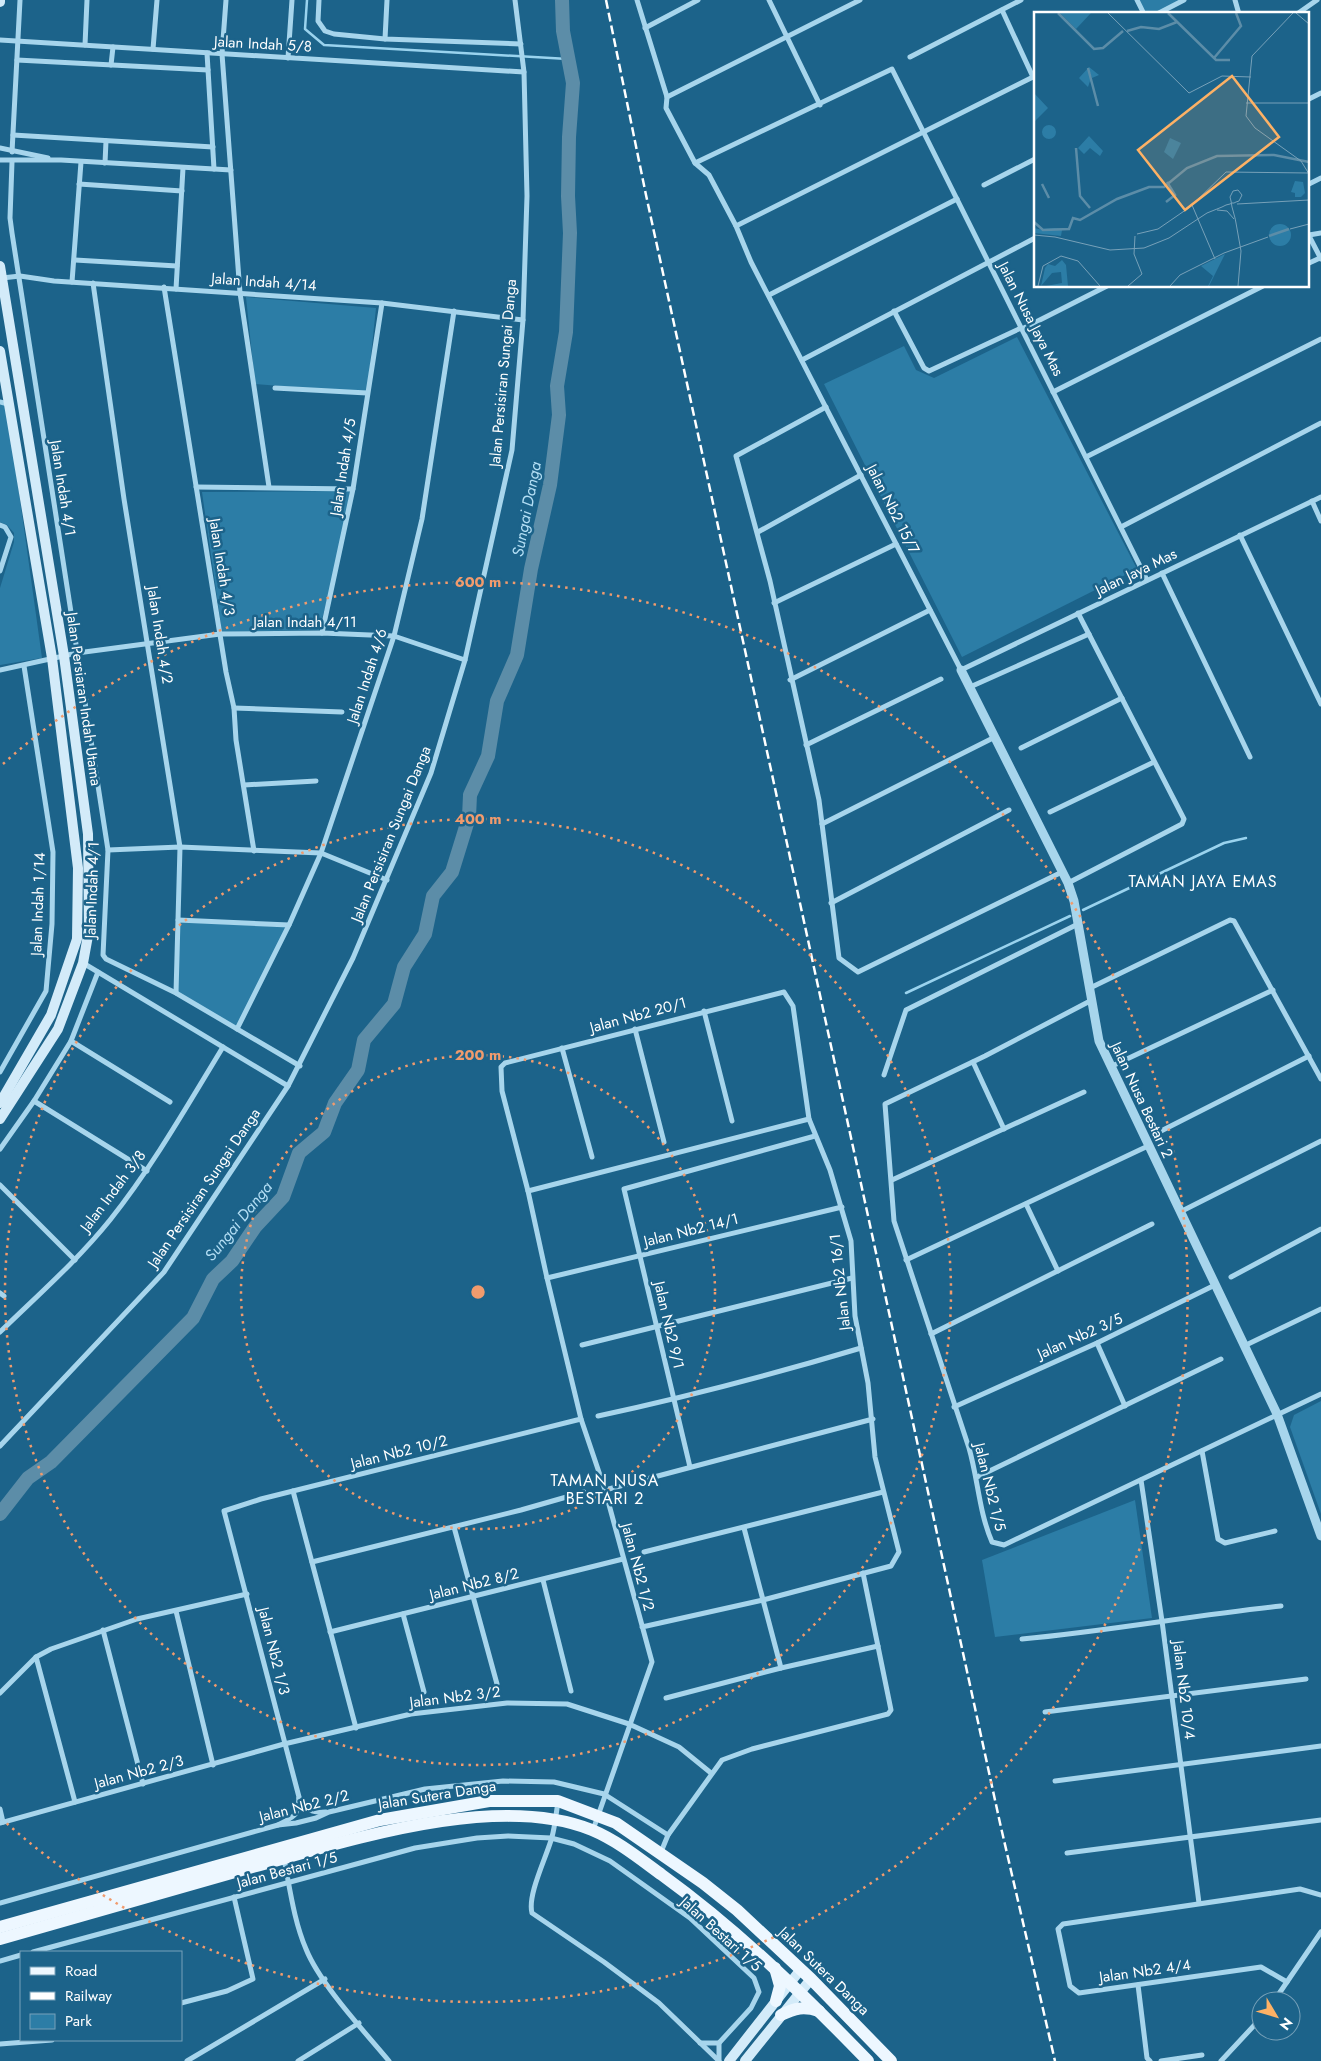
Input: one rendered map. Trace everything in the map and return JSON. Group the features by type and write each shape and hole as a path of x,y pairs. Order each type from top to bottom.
{"main road":[{"name":"Jalan Persiaran Indah Utama","path":"0,266 64,656 88,834 89,930 83,964 58,1029 0,1119"},
{"name":"Jalan Persiaran Indah Utama","path":"0,351 4,403 52,658 78,868 77,939 51,1016 0,1103"},
{"name":"Jalan Sutera Danga","path":"0,1928 380,1820 489,1800 558,1801 597,1814 634,1834 737,1910 811,1979 891,2061"},
{"name":"Jalan Sutera Danga","path":"0,1939 284,1858 384,1832 439,1822 513,1816 556,1820 593,1831 627,1849 693,1897 774,1966 868,2061"},
{"path":"774,1966 780,1986 776,2000"},
{"path":"729,2061 801,1970"},
{"path":"745,2061 811,1979"},
{"path":"781,2015 794,2009 807,2007 820,2011"}],"street":[{"path":"12,152 20,0"},
{"path":"85,45 88,0"},
{"path":"153,49 157,0"},
{"path":"226,0 222,54 240,293 269,486"},
{"path":"288,58 292,0"},
{"path":"320,0 318,21 325,31 334,34 385,39 521,44"},
{"path":"385,39 387,0"},
{"name":"Jalan Persisiran Sungai Danga","path":"0,1446 164,1272 288,1086 300,1066 353,958 431,772 465,660 512,450 523,320 527,196 524,72 515,0"},
{"name":"Jalan Nb2 15/7","path":"637,0 667,97 666,108 695,163 709,175 736,226 769,295 961,670"},
{"path":"645,28 698,0"},
{"path":"695,163 820,104 769,0"},
{"path":"667,97 860,0"},
{"path":"910,57 1022,0"},
{"path":"1137,0 1143,12"},
{"path":"1161,12 1184,0"},
{"path":"1299,12 1317,0"},
{"path":"736,226 1034,76 1002,10"},
{"name":"Jalan Indah 5/8","path":"0,40 524,72"},
{"path":"111,65 113,47"},
{"path":"206,53 214,169"},
{"path":"17,60 208,70"},
{"name":"Jalan Nusa Jaya Mas","path":"820,104 892,70 1147,580"},
{"path":"1308,100 1321,94"},
{"path":"13,135 213,147"},
{"path":"105,163 106,141"},
{"path":"0,148 12,152 81,162 231,170"},
{"path":"0,160 12,162 61,160"},
{"path":"984,185 1034,160"},
{"name":"Jalan Indah 4/1","path":"12,162 10,218 108,850 103,954 106,959 176,993 300,1066"},
{"path":"72,282 81,162"},
{"path":"176,288 183,168"},
{"path":"1308,184 1321,178"},
{"path":"80,184 182,191"},
{"path":"769,295 957,199"},
{"path":"1308,264 1321,259 1308,233 1321,233"},
{"path":"802,360 1034,239"},
{"path":"75,260 177,266"},
{"name":"Jalan Indah 4/14","path":"2,278 20,276 72,282 382,304 523,320"},
{"name":"Jalan Indah 4/2","path":"93,283 124,499 149,644 180,847 176,993"},
{"name":"Jalan Indah 4/3","path":"164,288 220,634 234,708 236,740 254,851"},
{"path":"894,311 924,368 929,371 1022,329 1103,288"},
{"path":"1053,392 1259,288"},
{"name":"Jalan Indah 4/5","path":"322,633 353,488 382,304"},
{"name":"Jalan Indah 4/6","path":"236,1029 289,925 321,853 394,636 422,519 454,311"},
{"path":"1086,456 1321,339"},
{"path":"275,388 367,393"},
{"path":"826,407 736,456 758,532 790,680 819,800 830,903 839,958 858,972 1062,872"},
{"path":"1121,527 1321,423"},
{"path":"758,532 861,475"},
{"path":"196,487 353,488"},
{"name":"Jalan Jaya Mas","path":"961,670 1321,497"},
{"path":"1312,501 1321,521"},
{"path":"0,526 9,532 10,541 0,571"},
{"path":"1240,535 1321,704"},
{"path":"774,603 896,544"},
{"path":"1162,573 1250,758"},
{"path":"790,680 930,610"},
{"path":"1068,883 1182,824 1184,819 1078,613"},
{"name":"Jalan Indah 4/11","path":"0,670 77,653 220,634 322,633 394,636 465,660"},
{"path":"970,687 1089,634"},
{"name":"Jalan Indah 1/14","path":"0,1072 46,991 52,924 53,852 24,666"},
{"name":"Jalan Nusa Bestari 2","path":"961,670 1068,883 1074,901 1099,1041 1277,1414 1321,1536"},
{"path":"806,745 941,679"},
{"path":"1022,748 1122,698"},
{"path":"234,708 342,712"},
{"path":"822,824 995,737"},
{"path":"1050,812 1154,762"},
{"path":"244,785 316,781"},
{"path":"830,903 1009,810"},
{"path":"108,850 180,847 321,853 387,880"},
{"path":"178,920 289,925"},
{"path":"1090,988 1230,920 1234,921 1321,1079"},
{"path":"884,1075 906,1010 1078,924"},
{"path":"83,964 288,1086"},
{"path":"0,1149 34,1101 71,1040 98,972"},
{"path":"1110,1067 1273,990"},
{"name":"Jalan Nb2 20/1","path":"501,1075 501,1067 505,1062 774,993 784,992 789,998"},
{"name":"Jalan Nb2 16/1","path":"789,998 793,1006 808,1119 842,1206 852,1241 852,1278 860,1348 873,1419 875,1457 899,1552 890,1566 863,1573"},
{"path":"1004,1129 973,1062 1092,1000"},
{"path":"704,1011 732,1121"},
{"path":"635,1029 664,1142"},
{"path":"71,1040 170,1102"},
{"name":"Jalan Indah 3/8","path":"0,1332 75,1260 109,1222 147,1171 223,1047"},
{"path":"562,1048 592,1157"},
{"path":"1162,1131 1309,1056"},
{"name":"Jalan Nb2 1/5","path":"973,1062 884,1104 894,1221 977,1477 983,1521 992,1542 1004,1545 1321,1394"},
{"name":"Jalan Nb2 1/2","path":"501,1075 502,1091 528,1190 546,1278 581,1419 605,1490 652,1662 597,1814 593,1831"},
{"path":"892,1180 1084,1092"},
{"path":"34,1101 147,1171"},
{"path":"528,1190 808,1119"},
{"name":"Jalan Nb2 9/1","path":"690,1467 624,1189 815,1136"},
{"path":"1180,1212 1321,1141"},
{"path":"906,1260 1148,1146"},
{"path":"0,1185 75,1260"},
{"path":"1026,1204 1058,1270"},
{"name":"Jalan Nb2 14/1","path":"546,1278 842,1206"},
{"path":"930,1334 1152,1224"},
{"path":"1231,1277 1321,1229"},
{"path":"582,1345 852,1278"},
{"name":"Jalan Nb2 3/5","path":"954,1407 1097,1343 1215,1285"},
{"path":"1244,1346 1321,1309"},
{"path":"1097,1343 1125,1406"},
{"path":"598,1416 674,1400 778,1373 860,1348"},
{"path":"977,1477 1221,1359"},
{"name":"Jalan Nb2 10/2","path":"224,1511 230,1507 581,1419"},
{"path":"605,1490 873,1419"},
{"path":"1202,1451 1218,1539 1224,1542 1274,1532"},
{"name":"Jalan Nb2 10/4","path":"1141,1480 1162,1621 1199,1903"},
{"path":"293,1491 356,1728"},
{"path":"312,1562 584,1492"},
{"path":"644,1552 883,1492"},
{"name":"Jalan Nb2 1/3","path":"224,1511 298,1797"},
{"path":"454,1527 497,1684"},
{"path":"744,1528 781,1668"},
{"name":"Jalan Nb2 8/2","path":"330,1632 623,1559"},
{"path":"642,1627 763,1600 863,1573 891,1706 888,1714 752,1749 722,1760 668,1834 661,1853"},
{"path":"543,1580 571,1691"},
{"path":"0,1693 36,1657 51,1649 103,1630 247,1594"},
{"path":"1022,1639 1076,1634 1196,1615 1281,1606"},
{"path":"176,1611 213,1764"},
{"path":"403,1614 424,1692"},
{"path":"103,1630 143,1784"},
{"path":"666,1698 781,1668 878,1646"},
{"path":"36,1657 75,1802"},
{"path":"1045,1712 1306,1679"},
{"name":"Jalan Nb2 3/2","path":"284,1744 411,1714 507,1703 567,1704 629,1724 679,1747 711,1773"},
{"name":"Jalan Nb2 2/3","path":"2,1822 284,1744"},
{"path":"1055,1781 1181,1766 1321,1746"},
{"name":"Jalan Nb2 2/2","path":"0,1903 278,1825 316,1818 329,1812 425,1789 503,1781 554,1782 604,1794 668,1834"},
{"path":"298,1797 306,1809 314,1812 329,1812"},
{"path":"278,1825 294,1817 298,1811 298,1797"},
{"path":"558,1801 552,1838 530,1908 536,1918 604,1962 659,2003 720,2061"},
{"path":"0,1809 2,1822"},
{"path":"1067,1853 1321,1820"},
{"name":"Jalan Bestari 1/5","path":"37,1951 415,1848 477,1838 508,1836 552,1838 574,1844 610,1861 690,1918 754,1978 759,1992 751,2008 719,2043"},
{"path":"284,1858 306,1949 325,1979 389,2061"},
{"path":"1199,1903 1300,1889 1321,1895"},
{"path":"182,2004 228,1991 253,1979 234,1897"},
{"name":"Jalan Nb2 4/4","path":"1199,1903 1063,1924 1058,1931 1070,1986 1080,1992 1261,1967 1287,1982"},
{"path":"1281,1991 1321,1932"},
{"path":"0,1961 20,1955"},
{"path":"187,2061 325,1979"},
{"path":"1138,1985 1147,2058 1150,2061"},
{"path":"298,2061 309,2058 359,2024"},
{"path":"1221,2061 1251,2029"},
{"path":"0,2044 39,2041"},
{"path":"700,2043 719,2043 720,2061"},
{"path":"1161,2061 1202,2055"}],"green space":[{"path":"1135,0 1185,0 1160,12 1141,12"},
{"path":"246,297 376,308 367,393 255,384"},
{"path":"1017,337 1137,569 962,657 824,384 904,346 916,370 934,378"},
{"path":"0,404 7,406 42,658 0,665 0,588 14,542 14,533 7,525 0,522"},
{"path":"350,491 339,555 319,630 222,632 202,492"},
{"path":"180,922 286,927 237,1027 176,993"},
{"path":"1321,1401 1321,1514 1290,1427 1294,1415"},
{"path":"1135,1500 1152,1618 995,1637 982,1560"}],"waterway":[{"path":"307,0 305,29 324,45 568,59"},
{"name":"Sungai Danga","path":"0,1514 28,1478 51,1462 193,1318 213,1279 232,1261 255,1227 283,1197 299,1153 324,1132 335,1103 358,1070 364,1040 394,1004 404,967 425,934 433,896 452,872 469,817 470,795 488,756 497,701 517,655 531,569 550,485 559,415 557,386 566,332 570,233 568,196 569,137 573,83 563,31 562,0"},
{"path":"1083,910 1224,843 1246,838"},
{"path":"906,993 1070,916"}],"railway":[{"path":"606,0 646,195 1000,1823 1055,2061"}],"district":[{"name":"TAMAN JAYA EMAS","path":"1203,881"},
{"name":"TAMAN NUSA BESTARI 2","path":"605,1489"}]}
